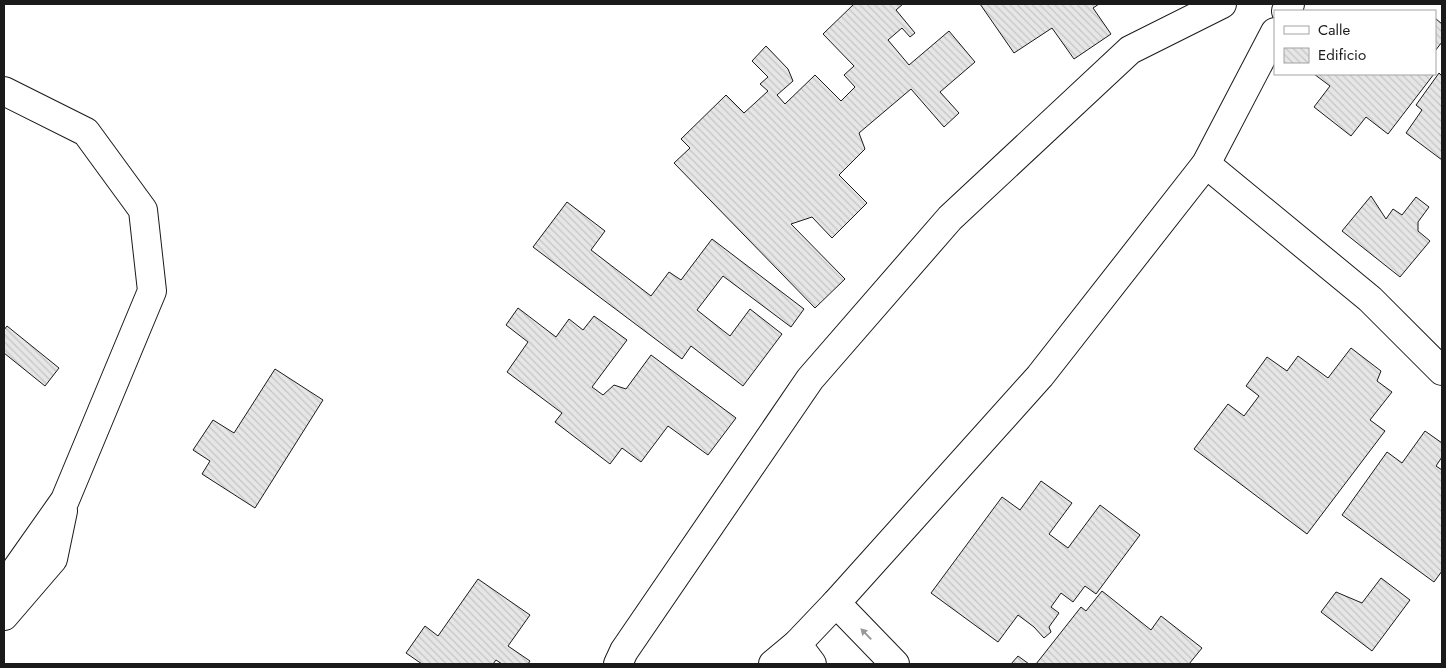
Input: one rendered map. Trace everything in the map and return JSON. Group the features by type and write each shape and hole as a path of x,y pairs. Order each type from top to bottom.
{"street":[{"path":"618,664 624,651 810,379 950,218 1130,50 1222,4"},
{"path":"773,664 804,654 836,603 1040,376 1206,164 1274,34"},
{"path":"4,91 86,132 143,210 152,291 66,500 53,559 4,616"},
{"path":"1206,164 1370,299 1442,372"},
{"path":"4,581 15,571 66,500"},
{"path":"836,603 896,664"}],"building":[{"path":"854,4 903,4 896,10 915,33 910,37 902,28 888,40 909,65 949,31 975,62 940,92 959,113 944,127 911,89 859,133 865,149 839,175 867,203 832,238 812,217 791,224 845,279 815,308 674,163 690,148 681,139 726,95 744,113 768,91 760,84 768,77 752,61 766,46 788,69 793,81 777,95 785,104 815,75 841,101 855,87 844,75 854,66 823,34"},
{"path":"980,4 1099,4 1093,8 1111,34 1074,59 1052,28 1014,53"},
{"path":"1436,19 1442,24 1442,42 1436,50"},
{"path":"1439,73 1442,76 1442,160 1406,133 1422,110 1416,105"},
{"path":"1315,75 1433,75 1388,134 1366,117 1351,136 1314,107 1330,86"},
{"path":"1371,196 1386,219 1393,209 1402,215 1416,197 1429,207 1418,222 1418,231 1430,241 1400,277 1342,231"},
{"path":"567,202 605,231 591,250 651,296 669,272 681,280 712,239 804,309 791,327 723,276 697,310 730,336 750,309 782,334 743,386 691,346 682,359 533,247"},
{"path":"518,308 556,337 569,319 583,330 594,316 627,340 592,387 603,395 614,385 626,389 651,355 736,418 708,455 668,426 641,462 622,448 610,464 555,422 562,413 507,372 528,342 506,325"},
{"path":"7,326 59,368 45,386 4,353 4,330"},
{"path":"1351,348 1381,371 1377,381 1392,392 1370,420 1385,431 1307,534 1194,449 1228,404 1244,416 1259,396 1246,386 1267,357 1287,371 1298,356 1328,378"},
{"path":"275,369 323,400 255,508 202,474 210,461 193,450 213,420 234,433"},
{"path":"1425,431 1442,443 1442,457 1436,466 1442,470 1442,571 1434,582 1342,515 1387,452 1402,463"},
{"path":"1041,481 1072,503 1049,534 1068,548 1100,505 1140,535 1096,594 1085,586 1073,602 1061,593 1051,607 1059,613 1049,627 1051,632 1044,638 1034,627 1018,615 998,642 931,593 1002,497 1020,510"},
{"path":"1381,578 1410,600 1372,651 1321,612 1336,592 1362,603"},
{"path":"478,579 530,615 508,646 530,661 528,664 502,664 496,660 493,664 422,664 406,653 425,626 438,636"},
{"path":"1102,591 1151,630 1161,616 1202,648 1189,664 1036,664 1081,607 1086,611"},
{"path":"1018,656 1029,664 1011,664"}]}
